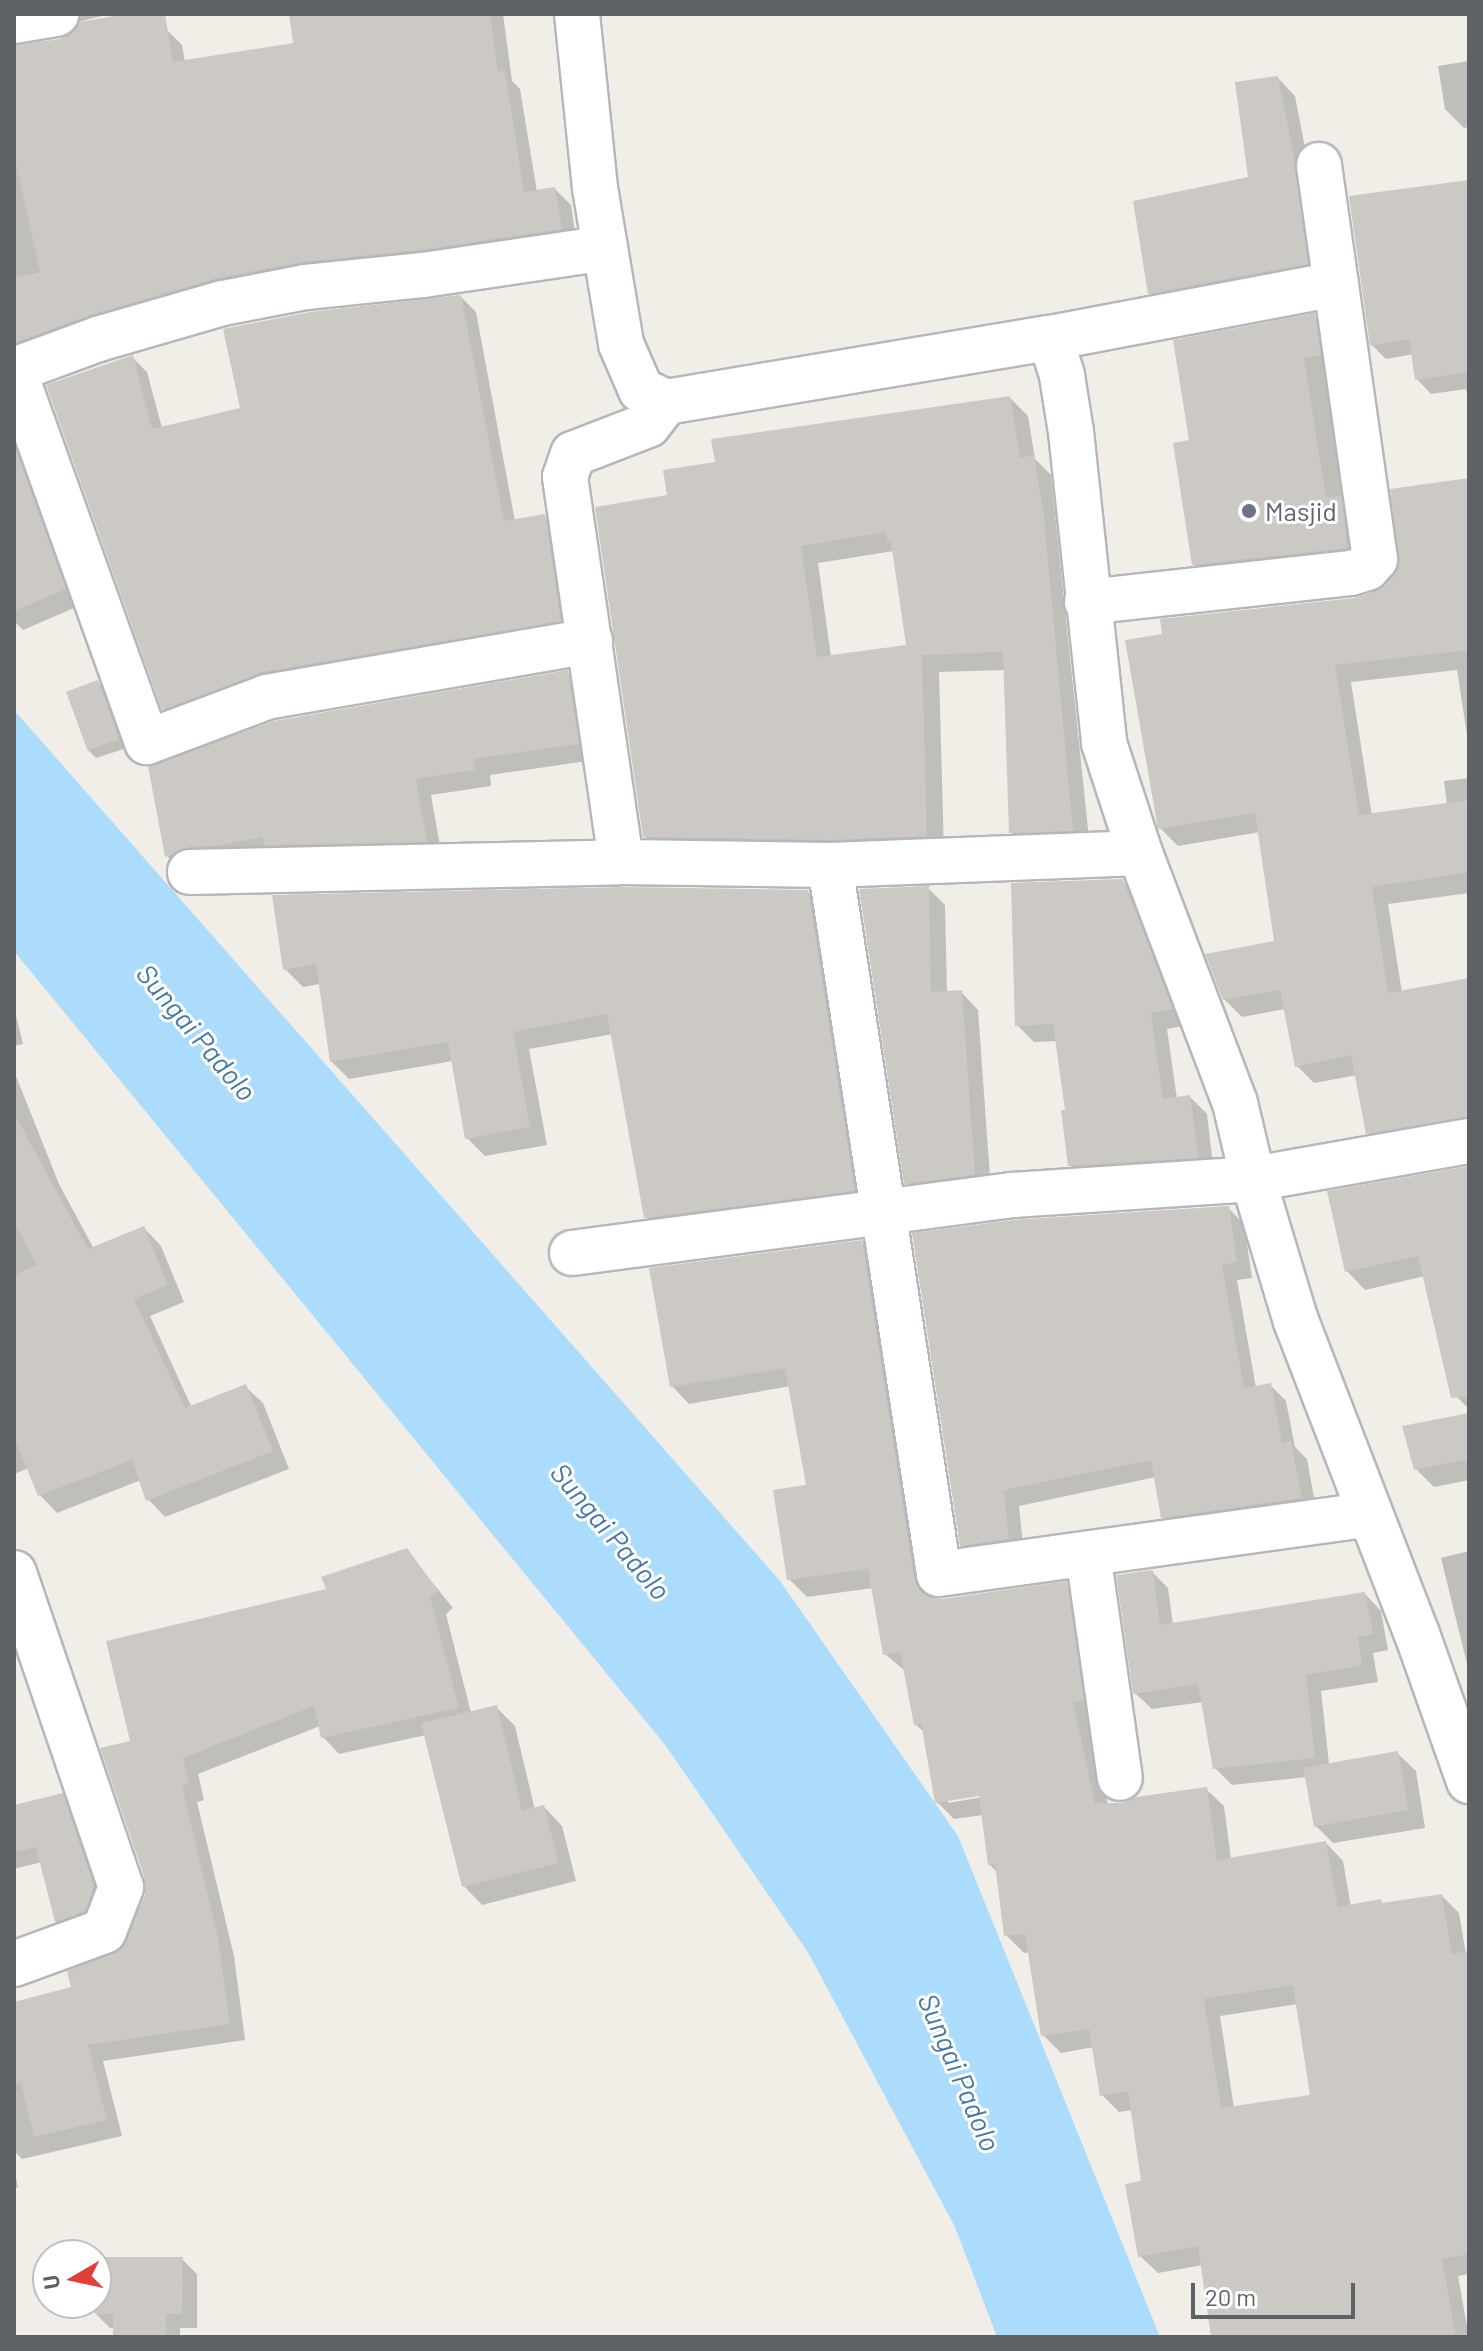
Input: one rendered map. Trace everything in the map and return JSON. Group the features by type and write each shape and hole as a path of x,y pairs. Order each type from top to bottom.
{"street":[{"path":"14,21 56,14"},
{"path":"577,14 605,248 621,344 641,390 666,402 1050,338 1336,284"},
{"path":"1087,602 1351,573 1367,568 1375,559 1319,165"},
{"path":"590,641 267,697 147,742 14,370 98,339 223,303 306,287 423,275 605,248"},
{"path":"1050,338 1062,376 1071,432 1104,743 1140,853 1235,1103 1253,1179 1296,1321 1469,1781"},
{"path":"621,862 565,477 573,454 648,425 666,402"},
{"path":"190,872 621,862 830,865 1140,853"},
{"path":"830,865 939,1574 1370,1514"},
{"path":"572,1253 1012,1195 1253,1179 1469,1141"},
{"path":"1088,1554 1120,1778"},
{"path":"14,1573 121,1887 104,1931 14,1964"}],"water":[{"name":"Sungai Padolo","path":"14,710 780,1581 958,1836 1160,2337 997,2337 955,2227 809,1954 666,1746 14,951"}],"building":[{"path":"126,14 165,14 173,62 293,43 289,14 490,14 498,72 505,70 524,192 555,187 562,229 420,250 303,262 218,278 91,315 14,343 14,278 40,272 14,155 14,45 60,39 72,33 80,22"},
{"path":"1278,76 1295,161 1308,264 1148,294 1133,201 1248,177 1235,82"},
{"path":"1469,180 1469,372 1415,380 1409,339 1370,346 1349,196"},
{"path":"461,295 504,521 545,514 561,621 263,672 162,710 46,385 133,355 152,429 240,408 223,329 310,312"},
{"path":"1315,313 1321,355 1304,358 1326,498 1341,496 1348,548 1192,565 1173,443 1189,440 1173,340"},
{"path":"1010,396 1020,458 1034,455 1044,517 1073,831 1009,833 1003,652 922,655 927,836 830,840 643,837 595,507 667,495 663,470 715,462 711,439","holes":["886,532 887,542 891,542 906,645 817,657 801,546"]},
{"path":"14,444 66,589 14,611"},
{"path":"1469,478 1469,650 1335,665 1359,815 1469,800 1469,872 1372,887 1388,993 1469,978 1469,1117 1366,1134 1351,1055 1295,1067 1280,990 1223,1000 1205,954 1274,941 1255,813 1158,829 1125,640 1162,634 1160,619 1354,598 1374,592 1386,585 1399,566 1390,489"},
{"path":"568,670 579,744 474,759 475,770 416,779 427,842 264,845 262,837 216,846 189,847 165,857 148,766 274,721"},
{"path":"98,680 120,739 88,751 66,692"},
{"path":"1123,879 1173,1009 1151,1013 1163,1099 1190,1095 1199,1158 1068,1166 1061,1110 1065,1110 1053,1024 1015,1026 1011,883"},
{"path":"929,886 931,992 962,990 975,1175 904,1184 859,889"},
{"path":"621,887 808,890 855,1191 644,1218 607,1014 513,1032 530,1127 465,1139 448,1042 330,1062 316,964 283,970 272,895"},
{"path":"14,1113 88,1249 144,1226 168,1285 134,1299 185,1408 246,1384 273,1451 146,1501 132,1460 38,1496 14,1437 14,1275 37,1265 14,1223"},
{"path":"1469,1166 1469,1396 1451,1398 1418,1256 1345,1272 1327,1191"},
{"path":"1229,1206 1237,1262 1222,1265 1244,1388 1271,1383 1282,1443 1291,1441 1302,1498 1161,1518 1151,1460 1004,1490 1009,1539 960,1546 912,1233 1014,1220"},
{"path":"862,1240 914,1579 920,1590 929,1597 942,1599 1067,1581 1084,1701 1073,1702 1095,1803 1124,1803 1136,1797 1207,1787 1217,1860 1326,1841 1338,1907 1381,1899 1382,1903 1442,1894 1452,1954 1469,1951 1469,2254 1442,2259 1456,2337 1211,2337 1198,2246 1138,2257 1125,2184 1141,2181 1128,2091 1100,2096 1089,2029 1041,2036 1025,1934 1004,1936 995,1864 988,1865 979,1796 935,1803 921,1723 914,1725 900,1652 883,1655 868,1569 787,1580 773,1490 806,1485 785,1368 670,1387 649,1268","holes":["1293,1985 1310,2095 1221,2108 1204,1999"]},
{"path":"1469,1413 1469,1459 1414,1470 1402,1426"},
{"path":"407,1548 438,1591 430,1597 459,1708 321,1738 314,1706 183,1758 189,1784 182,1786 218,1938 230,2024 88,2045 107,2120 34,2137 21,2083 14,2084 14,2002 71,1987 67,1971 121,1949 145,1895 145,1879 100,1748 130,1741 106,1641 326,1589 321,1577"},
{"path":"1153,1570 1160,1625 1365,1592 1373,1634 1358,1637 1362,1665 1306,1675 1315,1758 1213,1769 1198,1684 1133,1694 1116,1575"},
{"path":"497,1705 522,1811 544,1805 559,1863 462,1887 421,1723"},
{"path":"1398,1751 1408,1810 1314,1827 1303,1768"},
{"path":"63,1793 94,1886 85,1911 55,1922 36,1847 14,1852 14,1805"},
{"path":"112,2257 183,2257 182,2314 166,2314 166,2337 113,2337"}],"place":[{"name":"Masjid","path":"1249,511"}]}
